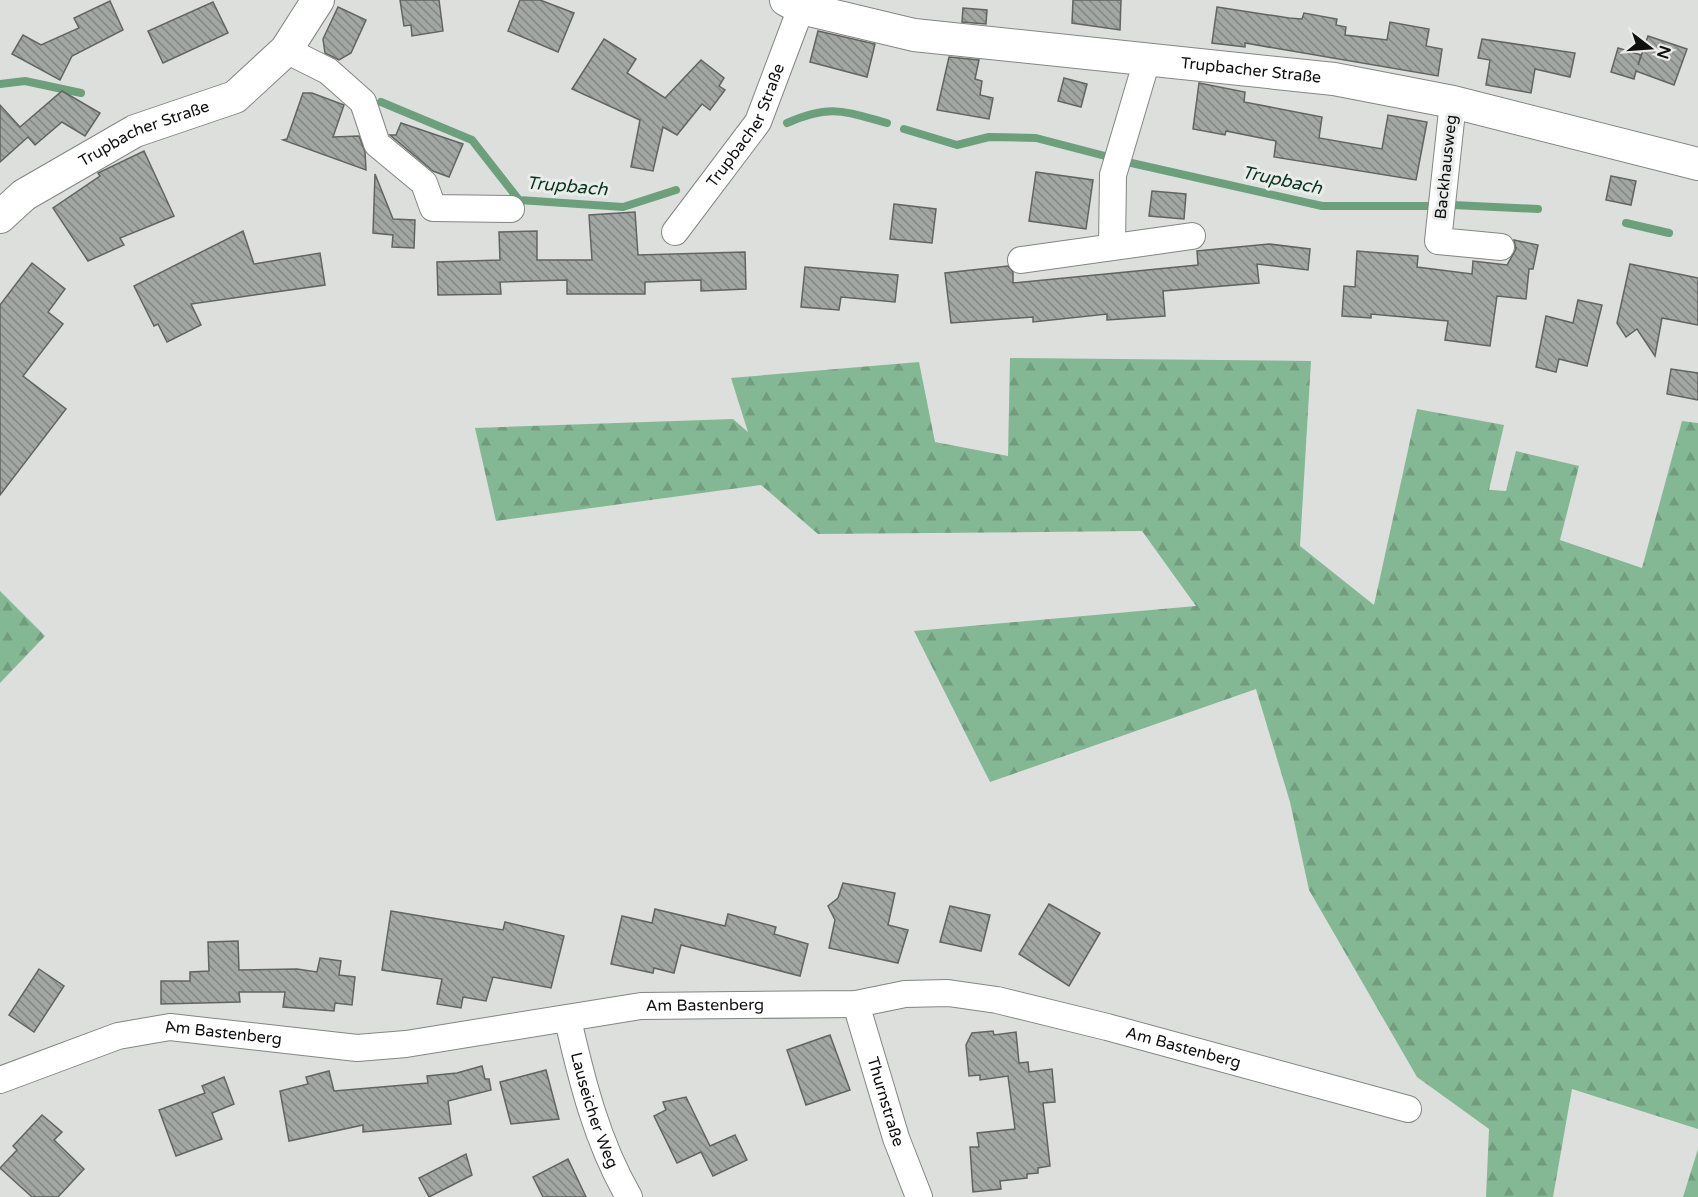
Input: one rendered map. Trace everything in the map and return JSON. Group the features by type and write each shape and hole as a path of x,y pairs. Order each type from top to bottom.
{"street":[{"name":"Trupbacher Straße","path":"0,217 24,195 135,131 236,97 286,50 318,0"},
{"name":"Trupbacher Straße","path":"675,232 758,122 793,4 914,35 1334,79 1453,102 1698,164"},
{"path":"286,50 328,71 363,102 377,144 424,183 433,208 511,209"},
{"path":"1112,245 1117,164 1146,60"},
{"name":"Backhausweg","path":"1453,102 1438,241 1501,248"},
{"path":"1021,260 1112,245 1192,236"},
{"name":"Am Bastenberg","path":"0,1080 118,1036 170,1027 357,1048 406,1044 568,1020 641,1006 856,1004 905,994 948,993 997,1000 1408,1109"},
{"name":"Thurnstraße","path":"856,1004 896,1138 920,1197"},
{"name":"Lauseicher Weg","path":"568,1020 585,1095 614,1171 629,1197"}],"green space":[{"path":"1010,358 1311,361 1300,546 1374,605 1417,409 1504,425 1489,490 1506,491 1516,451 1579,466 1560,540 1642,568 1682,421 1698,423 1698,1129 1572,1089 1553,1197 1486,1197 1489,1129 1417,1077 1309,890 1290,802 1256,689 990,782 914,631 1196,606 1142,531 818,534 761,485 496,521 475,428 733,419 748,432 731,378 919,362 935,442 1008,456"},
{"path":"0,591 45,636 0,683"},
{"path":"1698,1149 1698,1197 1683,1197"}],"building":[{"path":"400,0 439,0 443,31 412,36 411,25 404,26"},
{"path":"520,0 540,0 574,13 558,52 508,31"},
{"path":"1073,0 1121,0 1120,30 1072,23"},
{"path":"110,1 123,30 72,56 60,80 12,54 23,35 41,45 79,28 74,18"},
{"path":"213,2 228,33 163,63 148,31"},
{"path":"338,7 366,20 351,53 339,60 325,53 323,39"},
{"path":"1217,7 1289,18 1302,19 1304,13 1337,19 1336,25 1346,27 1345,35 1387,40 1390,22 1429,29 1426,46 1442,49 1438,76 1245,43 1245,47 1212,43"},
{"path":"963,8 987,10 986,24 962,22"},
{"path":"818,31 875,44 867,77 810,62"},
{"path":"1648,36 1687,49 1674,85 1636,71 1634,79 1611,72 1618,48 1641,55 1638,65"},
{"path":"604,39 636,59 627,73 665,98 701,60 724,78 719,86 725,90 710,110 702,104 677,135 663,127 653,171 631,167 640,120 572,89"},
{"path":"1482,39 1575,53 1570,77 1535,69 1531,93 1486,85 1490,60 1478,58"},
{"path":"949,57 979,60 975,79 982,81 980,95 993,98 989,119 937,110"},
{"path":"1064,78 1087,84 1081,107 1058,101"},
{"path":"1199,83 1245,92 1244,102 1322,117 1319,138 1382,149 1388,115 1427,122 1416,180 1274,157 1276,141 1226,131 1225,135 1193,129"},
{"path":"62,91 100,113 85,136 62,122 35,145 28,137 0,162 0,105 20,127"},
{"path":"303,93 312,93 344,105 333,137 359,136 365,152 366,170 283,140 287,139"},
{"path":"401,123 463,144 449,177 433,171 390,135 396,135"},
{"path":"144,151 174,216 120,238 124,245 88,261 53,208 100,176 98,173"},
{"path":"1036,172 1093,180 1086,229 1029,221"},
{"path":"375,174 393,219 415,220 414,248 392,247 393,235 373,233"},
{"path":"1611,176 1636,181 1631,205 1606,200"},
{"path":"1152,191 1186,194 1184,219 1149,216"},
{"path":"894,204 936,209 932,243 890,239"},
{"path":"635,212 638,255 745,252 746,289 701,291 701,280 645,282 645,294 567,294 567,280 500,282 501,294 438,295 437,262 500,260 499,232 537,231 537,260 592,260 589,215"},
{"path":"243,231 254,264 320,253 325,285 191,304 201,325 167,342 158,324 154,326 134,286"},
{"path":"1514,240 1538,245 1533,269 1529,269 1526,299 1497,296 1490,346 1445,340 1448,321 1371,314 1371,318 1342,316 1344,286 1355,287 1357,251 1418,256 1417,267 1472,274 1473,261 1507,265 1516,249"},
{"path":"1269,244 1310,249 1308,270 1257,264 1259,283 1163,291 1165,316 1107,320 1107,314 1033,322 1033,317 951,323 945,273 1008,266 1013,272 1013,283 1198,265 1197,251"},
{"path":"32,263 65,289 48,312 63,324 23,376 66,409 0,495 0,305"},
{"path":"1630,264 1698,278 1698,325 1662,318 1655,356 1637,329 1626,337 1617,323"},
{"path":"805,267 898,275 895,302 841,297 839,310 801,307"},
{"path":"1578,300 1602,305 1587,366 1559,359 1556,372 1536,367 1546,316 1573,323"},
{"path":"1671,369 1698,373 1698,400 1667,394"},
{"path":"843,883 895,893 888,925 908,930 898,963 829,948 835,920 828,906 838,898"},
{"path":"1049,904 1100,933 1069,986 1019,954"},
{"path":"950,906 990,915 981,951 940,942"},
{"path":"655,909 725,926 728,914 776,927 774,934 808,944 800,976 681,945 674,973 654,968 653,973 611,964 622,916 652,923"},
{"path":"391,911 503,930 505,922 564,936 551,988 493,977 486,1001 463,997 461,1008 437,1004 442,979 382,970"},
{"path":"238,941 239,970 297,969 317,972 320,958 341,961 339,975 355,977 352,1005 335,1003 334,1011 283,1007 285,992 239,992 240,1002 161,1004 161,981 190,981 190,972 209,971 208,942"},
{"path":"39,969 64,986 34,1032 9,1015"},
{"path":"993,1031 994,1035 1016,1032 1019,1063 1028,1062 1029,1072 1052,1069 1055,1102 1043,1103 1050,1166 1038,1168 1038,1173 1027,1174 1027,1178 1000,1181 1001,1189 973,1192 970,1147 979,1147 977,1133 1015,1129 1008,1076 980,1080 980,1075 969,1076 966,1045 972,1033"},
{"path":"830,1035 850,1090 806,1105 787,1050"},
{"path":"482,1066 485,1079 489,1079 491,1090 448,1101 451,1124 363,1132 363,1125 289,1141 280,1091 308,1084 306,1077 329,1071 334,1091 428,1083 427,1076 457,1073"},
{"path":"546,1070 559,1119 511,1124 500,1082"},
{"path":"224,1077 234,1104 212,1113 222,1139 176,1156 159,1110 205,1093 202,1086"},
{"path":"686,1097 710,1146 735,1135 747,1160 713,1176 701,1152 677,1163 654,1116 666,1110 663,1102"},
{"path":"42,1115 62,1132 54,1140 84,1169 58,1197 32,1197 0,1168 17,1150 13,1146"},
{"path":"466,1154 472,1175 429,1197 419,1178"},
{"path":"568,1159 586,1197 543,1197 533,1177"}],"waterway":[{"name":"Trupbach","path":"0,84 25,81 81,93"},
{"name":"Trupbach","path":"381,102 472,140 519,200 623,207 676,190"},
{"name":"Trupbach","path":"787,123 826,111 859,115 887,123"},
{"name":"Trupbach","path":"904,129 957,145 989,137 1036,138 1109,157"},
{"name":"Trupbach","path":"1127,162 1322,206 1432,206"},
{"name":"Trupbach","path":"1453,205 1538,209"},
{"name":"Trupbach","path":"1626,223 1669,233"}]}
